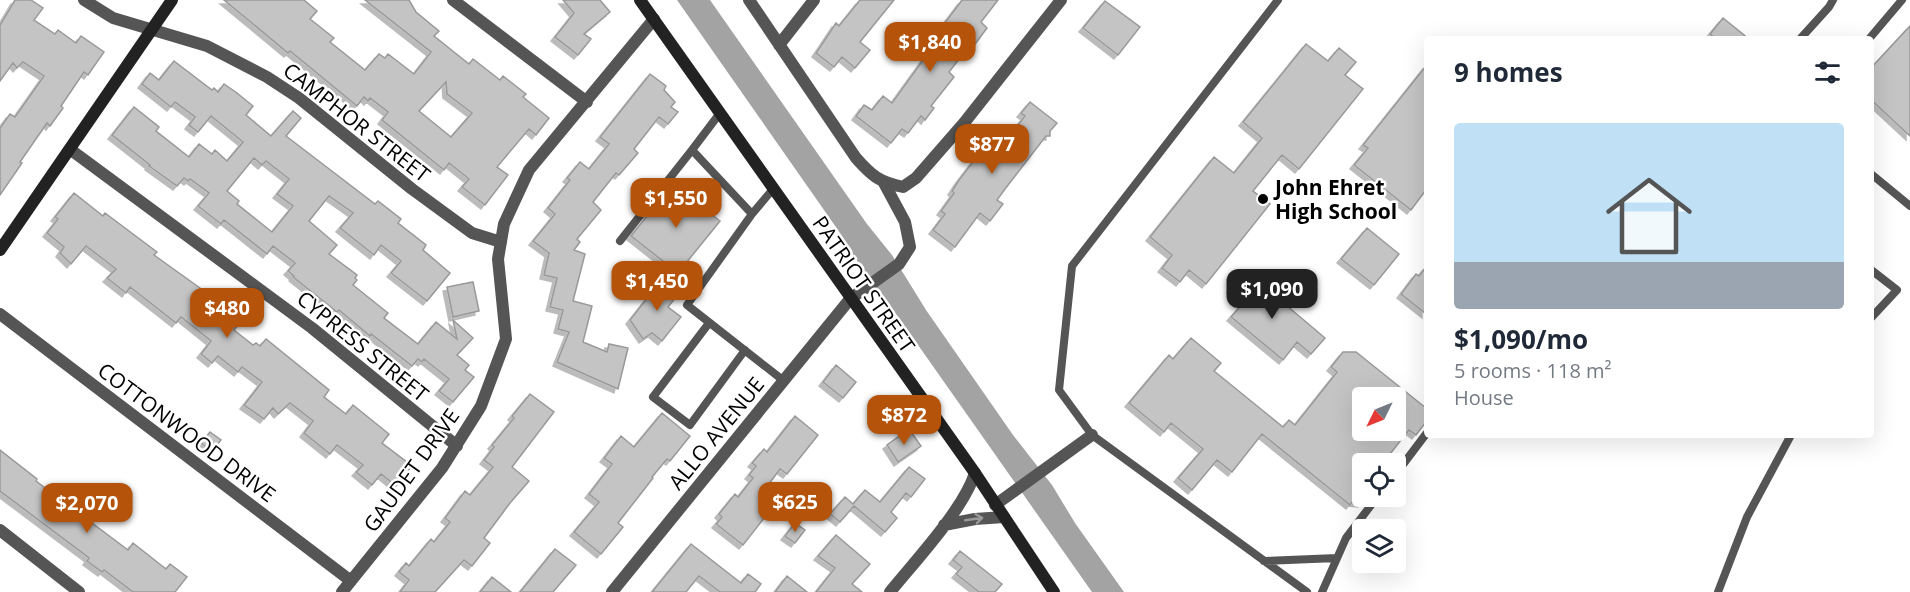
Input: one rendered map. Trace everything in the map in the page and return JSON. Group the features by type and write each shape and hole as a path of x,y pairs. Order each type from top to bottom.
{"main road":[{"path":"0,250 71,150 172,0"},
{"name":"PATRIOT STREET","path":"640,0 975,473 1054,592"}],"street":[{"name":"CAMPHOR STREET","path":"84,0 113,18 207,46 267,77 300,98 412,189 472,233 501,242"},
{"path":"453,0 587,102"},
{"path":"749,0 856,158 871,175 884,183 903,187 916,178 964,123 1061,0"},
{"path":"780,45 814,0"},
{"name":"GAUDET DRIVE","path":"342,592 442,468 481,406 506,339 498,258 504,224 529,170 654,19"},
{"name":"CYPRESS STREET","path":"71,150 312,328 457,446"},
{"name":"ALLO AVENUE","path":"612,592 850,299 899,264 910,247 906,222 884,183"},
{"name":"COTTONWOOD DRIVE","path":"0,314 351,581"},
{"path":"995,505 1092,435"},
{"path":"890,592 944,525 975,473"},
{"path":"944,525 975,519 1004,517"},
{"path":"0,530 79,592"}],"lane":[{"path":"1278,0 1072,266 1059,390 1092,435 1307,592"},
{"path":"1803,36 1833,0"},
{"path":"1872,36 1902,0"},
{"path":"620,241 720,113"},
{"path":"692,150 752,214"},
{"path":"1874,176 1910,206"},
{"path":"773,189 752,214 687,305 784,381"},
{"path":"1874,271 1897,290 1874,315"},
{"path":"709,323 653,397 690,425 745,350"},
{"path":"1406,460 1424,437"},
{"path":"1718,592 1747,517 1789,438"},
{"path":"1322,592 1346,538 1370,507"},
{"path":"1264,561 1338,558"}],"shaded area":[{"path":"677,0 710,0 867,224 892,255 926,310 1013,435 1052,485 1075,523 1124,592 1092,592 862,269 838,230"}],"building":[{"path":"15,0 31,0 43,8 34,20 55,34 58,30 76,43 81,36 104,52 88,75 84,72 61,106 63,108 50,126 47,123 0,195 0,128 10,114 15,117 44,76 23,62 17,68 13,63 0,81 0,25"},
{"path":"224,0 304,0 317,11 310,19 334,38 330,42 365,70 379,54 385,58 388,54 414,74 431,52 365,0 409,0 416,12 439,31 434,36 469,64 473,59 500,80 503,76 526,94 523,97 549,118 536,135 529,129 497,167 508,175 485,205 462,187 469,179 449,163 444,170 382,120 388,112 370,98 368,101 364,97 357,106 290,51 288,53","holes":["446,82 447,94 472,113 451,137 419,111"]},
{"path":"563,0 600,0 610,12 584,34 591,39 578,55 555,37 574,13"},
{"path":"860,0 894,0 860,42 870,50 855,68 842,57 834,67 816,53 836,23 839,26"},
{"path":"962,0 998,0 981,22 987,28 970,51 967,49 949,72 954,77 931,106 934,108 925,120 921,116 908,133 902,129 891,143 856,116 864,105 872,110 883,96 892,103 944,31 941,28"},
{"path":"1105,1 1140,27 1118,55 1083,28"},
{"path":"1723,18 1745,36 1712,36 1710,34"},
{"path":"1910,26 1910,136 1874,103 1874,65"},
{"path":"1306,44 1328,61 1339,48 1356,62 1345,75 1363,89 1299,169 1282,155 1253,191 1270,204 1206,284 1189,270 1180,282 1162,268 1172,255 1150,237 1214,157 1234,173 1262,138 1243,122"},
{"path":"174,61 212,90 214,88 218,92 224,84 253,106 246,115 271,136 293,111 301,118 286,136 375,204 378,201 401,219 398,223 426,245 423,250 450,273 427,301 391,273 401,261 381,245 374,255 340,228 353,213 329,196 309,221 337,245 329,254 357,275 355,278 357,280 353,285 388,313 384,318 418,344 436,322 457,339 453,320 473,338 457,355 469,365 465,370 474,377 453,402 439,391 449,379 424,359 422,362 418,359 412,366 371,334 370,336 293,277 288,271 295,263 273,246 267,254 224,220 221,224 198,206 209,193 190,179 188,181 184,178 177,186 112,135 134,107 159,127 156,131 189,157 199,144 212,154 215,150 227,161 243,142 211,116 198,132 189,125 195,117 175,102 171,107 142,84 150,73 159,80","holes":["254,158 262,165 266,161 289,179 277,194 293,206 272,232 237,204 239,201 227,191"]},
{"path":"1424,69 1424,193 1411,210 1354,165 1368,148 1363,145"},
{"path":"650,74 666,86 664,90 675,102 671,107 678,112 668,124 659,117 634,149 638,153 619,175 616,173 593,202 601,210 577,239 580,242 574,250 585,254 573,301 592,306 583,342 607,352 609,344 628,348 618,389 557,362 569,332 558,329 563,310 550,307 557,278 544,275 549,253 533,241 555,214 548,208 570,180 567,178 580,162 589,169 609,144 600,137"},
{"path":"1030,102 1057,123 1050,131 1050,136 1046,136 997,200 1003,204 990,221 980,213 955,247 933,230 945,214 941,211 972,163 991,141 996,145 1006,132 1010,135 1025,116 1021,113"},
{"path":"673,184 720,221 678,273 631,236"},
{"path":"74,193 103,216 105,213 157,252 154,255 207,293 205,295 240,323 234,330 253,345 256,343 260,346 266,339 329,390 324,397 346,414 353,405 389,434 382,443 412,466 396,486 381,474 372,485 356,472 363,465 337,445 330,454 304,433 313,421 290,403 278,414 273,408 264,419 244,405 262,382 242,367 238,372 218,356 212,363 201,354 211,341 181,317 176,323 130,287 126,293 107,278 116,269 86,246 71,264 60,253 64,247 47,233 58,219 55,217"},
{"path":"1367,228 1399,254 1374,285 1341,259"},
{"path":"1424,270 1424,312 1401,294 1416,274 1419,276"},
{"path":"1245,273 1325,338 1311,354 1297,342 1283,360 1231,317 1245,301 1231,289"},
{"path":"663,278 680,292 668,307 681,317 662,341 652,333 643,339 630,320"},
{"path":"473,282 479,311 453,317 447,287"},
{"path":"1191,338 1221,363 1214,371 1283,427 1289,420 1295,425 1337,372 1331,367 1343,352 1356,352 1400,387 1352,387 1352,441 1400,441 1391,453 1352,453 1352,502 1350,505 1262,434 1232,472 1217,460 1192,490 1178,478 1203,449 1171,423 1164,432 1129,403 1169,355 1173,359"},
{"path":"836,365 856,382 843,398 823,382"},
{"path":"1406,392 1424,406 1424,425 1416,435 1409,430 1406,434"},
{"path":"530,394 554,412 512,467 529,481 484,538 490,543 472,566 464,560 435,592 400,592 409,580 399,572 406,563 409,566 431,539 434,542 450,522 445,518 465,491 470,495 493,467 484,460 494,447 492,445 514,418 512,416"},
{"path":"888,396 901,406 889,422 876,412"},
{"path":"662,413 690,436 670,461 667,459 652,477 618,523 623,527 601,554 574,532 599,502 589,494 612,464 604,458 621,436 634,447"},
{"path":"795,416 818,435 787,474 780,469 763,492 776,503 743,545 716,524 722,517 719,514 735,494 738,497 753,478 749,475 756,466 752,463 764,449 767,452"},
{"path":"909,429 921,446 898,462 887,445"},
{"path":"210,432 221,440 212,452 201,443"},
{"path":"0,450 37,479 36,481 128,550 133,543 166,569 170,564 187,577 175,592 133,592 104,570 102,572 87,561 89,558 0,491"},
{"path":"909,467 925,479 911,497 906,493 891,512 897,518 885,532 854,506 840,522 830,514 845,497 853,504 865,490 880,502"},
{"path":"795,523 805,530 795,543 785,536"},
{"path":"836,535 870,564 852,584 862,592 816,592 835,568 818,556"},
{"path":"691,544 741,583 748,574 761,584 755,592 720,592 699,576 686,592 652,592"},
{"path":"555,549 576,565 553,592 520,592"},
{"path":"960,551 1002,584 995,592 979,592 956,574 962,567 953,560"},
{"path":"787,576 807,592 775,592"},
{"path":"492,577 511,592 480,592"}],"place":[{"name":"John Ehret High School","path":"1263,199"}]}
